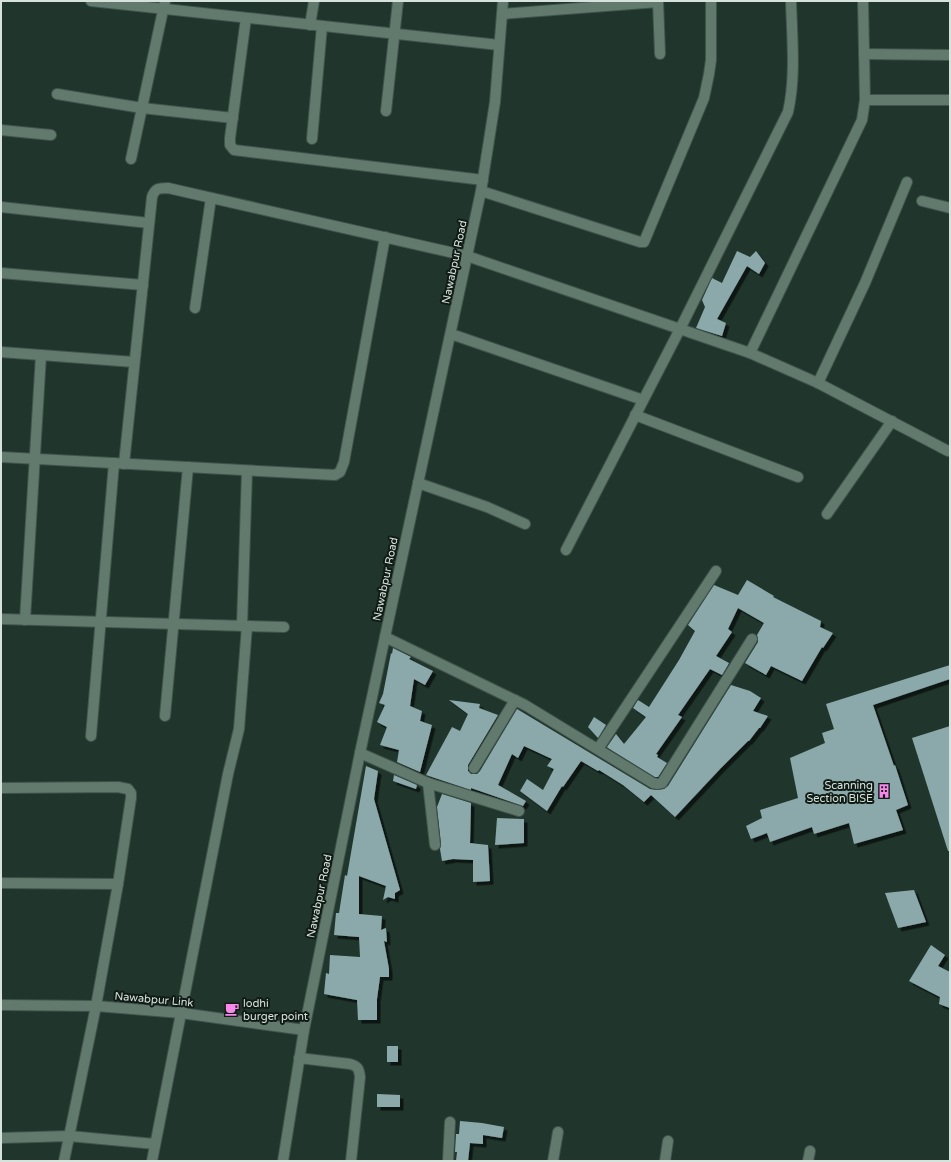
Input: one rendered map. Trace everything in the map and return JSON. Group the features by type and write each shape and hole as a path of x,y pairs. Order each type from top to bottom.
{"street":[{"path":"91,1 164,5 246,18 499,45"},
{"path":"310,25 314,1"},
{"path":"386,111 398,1"},
{"name":"Nawabpur Road","path":"283,1161 304,1030 360,753 481,191 495,102 503,1"},
{"path":"502,14 658,1 660,54"},
{"path":"481,191 644,242 704,98 711,60 711,1"},
{"path":"566,550 680,329 788,112 792,97 791,1"},
{"path":"750,353 862,120 864,100 863,1"},
{"path":"131,159 164,5"},
{"path":"246,18 230,138 230,145 234,150 483,180"},
{"path":"312,139 322,26"},
{"path":"864,54 950,55"},
{"path":"57,94 142,108 232,118"},
{"path":"864,100 950,100"},
{"path":"1,130 51,135"},
{"path":"818,383 865,283 907,182"},
{"path":"92,736 101,622 119,463 134,362 152,197 157,189 168,188 467,256 750,353 818,383 948,451"},
{"path":"195,308 211,198"},
{"path":"922,201 950,208"},
{"path":"1,207 149,223"},
{"path":"1,457 335,475 340,472 344,462 385,237"},
{"path":"1,273 143,285"},
{"path":"451,334 644,400"},
{"path":"1,352 134,362"},
{"path":"25,620 41,355"},
{"path":"635,415 798,477"},
{"path":"827,514 892,421"},
{"path":"165,716 188,467"},
{"path":"152,1161 227,782 239,729 245,626 247,471"},
{"path":"418,483 488,507 525,524"},
{"path":"598,749 716,571"},
{"path":"1,619 284,627"},
{"path":"385,637 525,705 653,783 658,784 662,783 752,639"},
{"path":"474,768 515,700"},
{"path":"360,753 428,783 519,811"},
{"path":"428,783 435,845"},
{"path":"1,788 118,787 128,789 131,798 118,884 96,1006 64,1161"},
{"path":"1,883 118,884"},
{"name":"Nawabpur Link","path":"1,1005 96,1006 181,1013 304,1030"},
{"path":"299,1058 350,1064 355,1065 358,1068 360,1078 351,1161"},
{"path":"448,1161 450,1122"},
{"path":"553,1161 558,1132"},
{"path":"1,1138 69,1136 155,1144"},
{"path":"665,1161 668,1142"}],"building":[{"path":"737,251 750,257 756,251 765,263 759,274 747,266 717,319 726,323 722,336 696,328 705,307 702,300 712,278 722,283"},
{"path":"747,580 774,596 773,597 821,621 820,627 833,633 823,648 822,647 802,681 771,666 766,675 745,663 758,642 757,635 764,623 738,608 728,629 732,632 716,656 729,663 722,675 710,669 678,715 682,717 656,754 658,755 657,757 667,763 658,777 655,777 608,748 607,747 616,734 624,744 646,717 633,708 638,700 649,707 679,660 695,631 688,625 714,585 738,595"},
{"path":"393,648 411,657 409,659 433,671 425,685 414,679 410,706 422,711 420,721 432,725 420,772 397,762 399,750 380,745 387,727 377,722 385,705 379,703 383,694"},
{"path":"950,665 950,679 873,705 908,805 896,810 903,830 854,844 849,823 814,834 812,827 770,842 767,833 751,839 746,826 762,818 760,810 798,798 790,758 825,743 822,733 834,729 826,704"},
{"path":"731,685 750,691 761,698 753,711 768,716 749,741 721,768 675,817 651,795 644,802 623,785 581,761 563,787 562,786 547,811 520,791 527,779 543,790 554,769 547,766 552,759 524,746 518,758 512,754 498,785 526,801 523,806 471,788 471,790 426,775 452,727 460,731 468,714 449,700 480,704 479,708 498,715 468,765 468,771 471,774 477,774 480,771 517,709 650,789 664,789 668,786"},
{"path":"594,717 606,725 598,738 588,727"},
{"path":"950,726 950,851 948,851 912,738"},
{"path":"366,766 378,771 374,799 400,890 395,893 395,899 388,897 383,900 386,886 359,876 359,914 382,916 381,930 386,928 387,942 384,941 389,977 380,977 377,999 377,1020 358,1020 357,1000 324,994 326,973 329,974 330,955 360,957 359,937 334,935 336,913 339,913 345,875 347,876"},
{"path":"394,775 417,785 416,789 393,781"},
{"path":"442,794 471,803 470,843 488,845 490,881 473,882 473,860 453,859 442,861 437,807"},
{"path":"497,818 524,819 524,843 495,845"},
{"path":"914,890 926,922 898,928 885,893"},
{"path":"931,945 945,955 938,966 950,972 950,1008 939,1004 940,997 909,981"},
{"path":"387,1046 398,1046 398,1062 387,1062"},
{"path":"377,1094 400,1095 400,1107 377,1107"},
{"path":"460,1121 504,1127 502,1138 483,1135 483,1144 470,1143 468,1161 456,1161 456,1134 459,1134"}],"place":[{"name":"Scanning Section BISE","path":"884,791"},
{"name":"lodhi burger point","path":"232,1009"}]}
